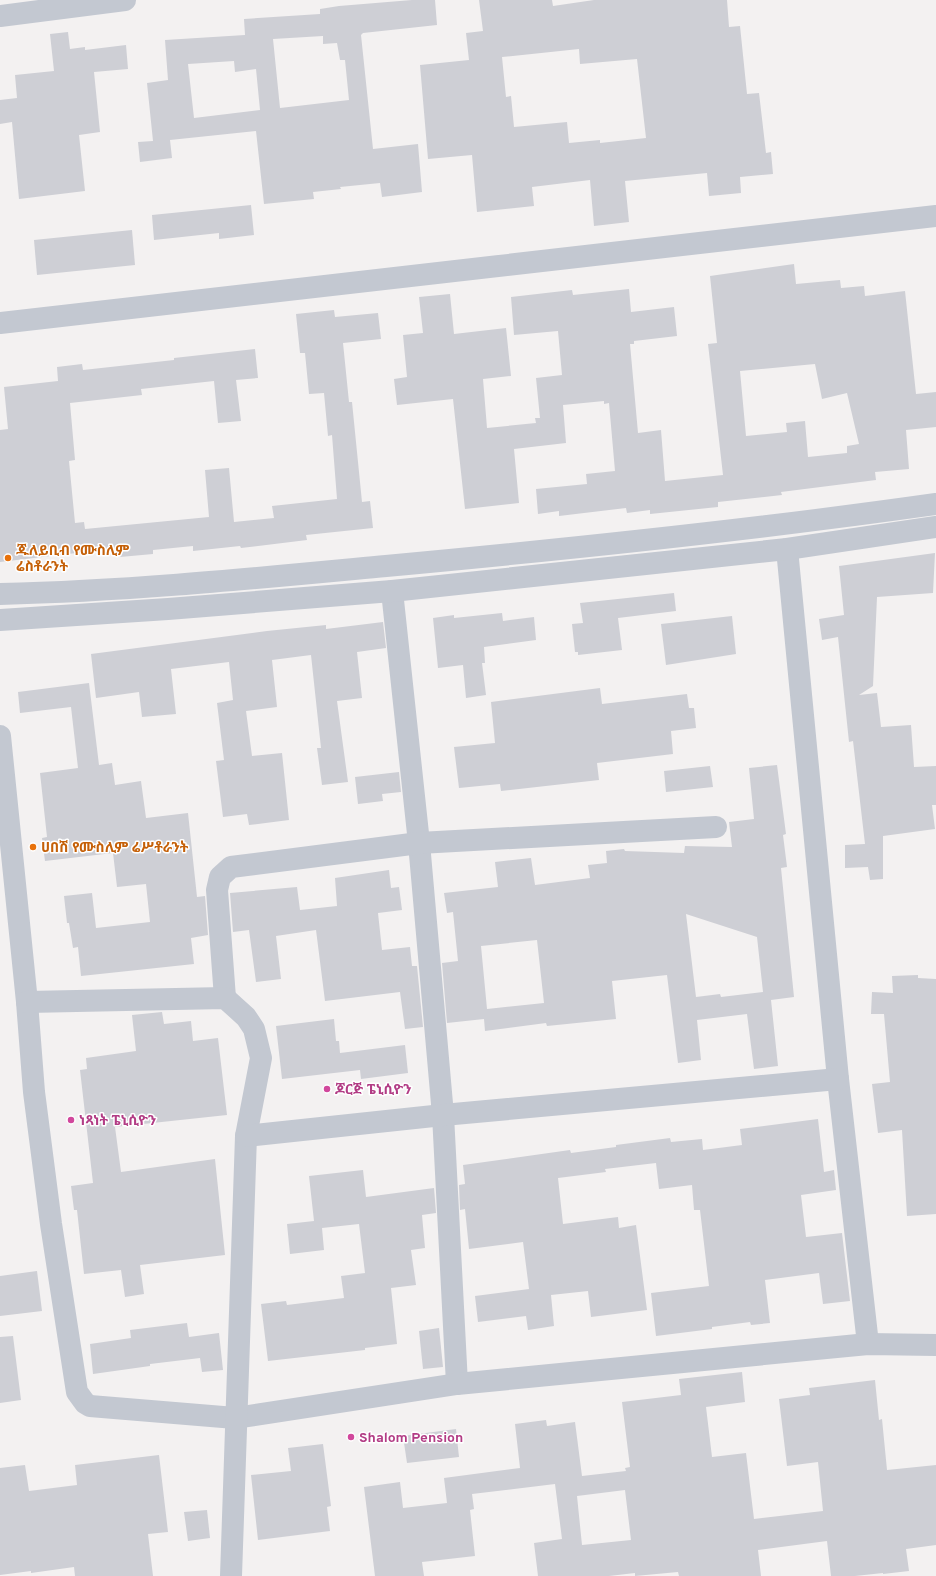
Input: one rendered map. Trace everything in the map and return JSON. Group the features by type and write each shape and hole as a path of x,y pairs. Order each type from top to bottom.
{"street":[{"path":"0,16 125,0"},
{"path":"0,323 936,216"},
{"path":"0,594 47,593 229,581 526,553 826,520 936,504"},
{"path":"0,620 152,610 392,591 787,549 936,527"},
{"path":"787,549 838,1079 868,1344"},
{"path":"392,591 419,843 443,1115 457,1384"},
{"path":"0,736 27,1002 34,1092 51,1224 78,1392 85,1403 90,1406 235,1418 457,1384 868,1344 936,1345"},
{"path":"225,998 217,890 218,882 231,867 419,843 716,827"},
{"path":"27,1002 225,998 246,1017 254,1029 261,1058 246,1136 235,1418 231,1576"},
{"path":"246,1136 443,1115 838,1079"}],"building":[{"path":"412,0 435,0 437,25 363,33 361,35 373,149 418,144 422,192 382,197 380,183 340,187 341,189 313,192 314,199 264,204 256,131 170,140 172,158 140,162 138,142 153,141 147,83 168,80 165,40 245,35 244,19 320,14 320,9","holes":["323,36 323,44 337,43 340,60 345,60 349,100 280,108 273,39","234,61 235,72 256,69 260,110 194,118 188,64"]},
{"path":"479,0 552,0 553,6 594,0 727,0 729,27 740,26 747,94 759,93 766,153 771,152 773,174 740,177 741,193 709,196 707,173 625,181 629,222 594,226 590,180 532,187 534,206 477,212 472,155 428,159 420,65 469,60 466,33 483,31","holes":["579,49 580,64 637,59 646,138 600,143 600,140 569,143 567,122 514,127 511,96 506,97 502,57"]},
{"path":"68,32 70,49 85,47 85,50 126,45 128,69 94,72 100,132 79,135 85,191 19,199 12,122 0,124 0,100 17,98 15,75 54,71 50,34"},
{"path":"251,205 254,235 219,239 219,233 154,240 152,215"},
{"path":"132,230 135,265 37,275 34,240"},
{"path":"794,264 796,284 840,280 841,288 864,286 865,296 905,291 916,394 936,392 936,427 906,430 909,469 875,472 876,480 781,492 782,495 718,502 718,507 650,514 650,510 627,513 626,508 559,516 559,511 538,514 536,489 587,484 586,474 615,471 609,403 604,404 604,401 563,405 566,443 514,449 519,503 465,509 453,399 397,405 394,379 407,377 403,335 423,333 419,297 450,294 454,334 506,328 511,376 483,379 487,428 536,423 535,418 540,418 536,378 562,375 558,331 514,335 511,297 572,290 573,295 629,289 631,312 674,307 677,336 634,341 634,344 630,344 638,433 661,430 665,481 723,475 708,344 717,343 710,276","holes":["815,364 822,399 847,393 859,444 847,446 847,453 808,457 805,421 786,423 787,432 746,436 740,371"]},
{"path":"334,310 335,317 378,313 381,339 343,343 349,402 352,402 362,502 370,501 373,528 306,535 307,540 241,548 240,546 193,551 193,546 153,550 153,554 120,557 119,548 0,562 0,430 8,429 4,387 58,381 57,367 82,364 83,370 255,349 258,378 236,380 241,421 218,423 214,381 141,389 142,395 70,403 75,460 69,461 75,523 84,522 85,529 209,517 205,470 229,468 234,522 274,518 272,506 337,499 332,435 328,436 324,393 309,394 305,353 300,353 296,314"},
{"path":"935,553 933,593 877,597 873,686 859,695 877,693 881,727 911,725 914,767 936,766 936,805 932,805 935,829 883,836 883,879 870,880 868,867 845,868 845,845 865,844 853,741 849,742 838,637 822,640 819,619 844,615 839,566"},
{"path":"674,593 676,611 618,618 622,650 578,655 578,652 575,652 572,624 583,623 580,603"},
{"path":"502,613 503,621 534,617 536,640 484,647 485,663 482,663 486,695 466,698 463,665 438,668 433,618 454,615 454,618"},
{"path":"732,616 736,654 666,665 661,624"},
{"path":"383,622 386,648 357,652 362,698 337,701 348,782 322,785 317,748 321,748 311,655 272,660 277,707 246,711 252,756 282,753 289,820 249,825 247,814 223,817 216,761 224,760 217,703 233,700 229,662 171,669 176,714 142,717 139,692 96,698 91,654 267,631 326,625 326,629"},
{"path":"89,683 99,765 112,763 115,785 141,781 146,818 188,813 197,897 205,896 208,935 191,938 194,964 81,976 78,947 73,948 69,923 67,923 64,896 92,893 96,928 150,922 146,884 117,887 113,853 45,861 42,838 47,837 40,773 78,768 71,707 20,713 18,692"},
{"path":"600,688 602,704 687,694 689,708 694,708 696,728 671,731 673,754 597,763 599,780 501,791 500,784 459,788 454,747 495,743 491,702"},
{"path":"777,765 786,834 783,835 787,867 781,868 794,997 771,1000 778,1066 754,1069 747,1014 697,1020 701,1060 678,1063 667,975 612,981 616,1019 547,1026 546,1023 485,1031 484,1019 447,1023 442,963 458,961 453,912 447,913 444,893 498,887 495,862 531,858 535,885 590,878 588,865 607,863 606,851 624,849 625,851 684,853 685,846 732,847 729,822 754,819 749,768","holes":["686,914 757,937 763,992 721,997 720,994 696,997","537,940 544,1003 487,1009 481,946"]},
{"path":"710,766 713,787 666,792 664,771"},
{"path":"399,772 401,792 382,794 383,801 358,804 355,777"},
{"path":"389,870 391,888 399,887 402,910 378,913 382,950 410,947 412,966 417,966 423,1027 405,1029 400,992 325,1001 316,930 276,936 281,979 256,982 249,930 233,932 230,893 297,887 300,910 337,906 335,878"},
{"path":"918,975 918,978 936,979 936,1214 907,1216 902,1130 878,1133 872,1084 890,1082 884,1014 871,1014 872,992 893,993 892,976"},
{"path":"162,1012 164,1024 191,1021 193,1041 218,1038 227,1115 115,1127 121,1172 215,1159 225,1255 140,1265 144,1294 125,1297 121,1270 84,1274 77,1210 74,1210 71,1186 93,1183 80,1070 87,1069 86,1058 136,1051 132,1015"},
{"path":"334,1019 336,1041 339,1041 340,1053 405,1045 408,1073 361,1079 360,1070 282,1079 276,1026"},
{"path":"818,1119 824,1172 834,1170 836,1190 801,1195 806,1237 842,1233 850,1301 823,1304 819,1273 765,1280 770,1323 751,1325 750,1322 712,1327 712,1329 656,1336 651,1293 709,1286 700,1210 694,1210 692,1185 659,1189 656,1163 605,1169 606,1172 558,1178 563,1224 618,1217 619,1228 636,1225 647,1310 591,1317 588,1291 551,1295 554,1326 528,1330 526,1316 478,1322 475,1296 529,1289 523,1242 469,1249 465,1209 460,1210 459,1185 465,1184 463,1165 570,1150 571,1153 670,1138 671,1142 702,1139 703,1150 742,1145 740,1129"},
{"path":"363,1170 366,1197 434,1188 436,1213 422,1215 425,1248 411,1250 416,1285 391,1288 397,1344 365,1348 365,1350 268,1361 261,1304 286,1301 287,1305 344,1298 341,1276 365,1273 359,1224 322,1228 324,1250 290,1254 287,1224 314,1221 309,1176"},
{"path":"37,1271 42,1311 0,1316 0,1276"},
{"path":"187,1323 189,1337 219,1333 223,1370 202,1372 200,1358 150,1364 150,1366 93,1374 90,1344 131,1338 130,1330"},
{"path":"439,1328 443,1367 423,1369 419,1331"},
{"path":"13,1336 21,1400 0,1403 0,1337"},
{"path":"742,1372 745,1402 706,1407 712,1457 746,1453 754,1519 823,1511 818,1462 787,1466 779,1399 810,1395 809,1388 875,1380 879,1420 882,1419 887,1470 936,1465 936,1545 906,1549 909,1571 883,1574 831,1576 827,1541 758,1550 761,1576 679,1576 678,1572 635,1576 635,1573 609,1576 538,1576 534,1543 562,1539 555,1484 472,1494 474,1509 470,1510 475,1556 422,1562 424,1576 375,1576 364,1487 400,1482 403,1508 447,1503 444,1478 520,1468 515,1424 546,1420 547,1426 575,1422 582,1476 626,1471 625,1468 630,1467 622,1402 681,1395 679,1379","holes":["625,1490 631,1540 582,1545 577,1496"]},
{"path":"456,1429 459,1457 407,1463 403,1436"},
{"path":"323,1444 331,1506 327,1507 330,1531 258,1540 251,1475 291,1471 288,1448"},
{"path":"159,1455 168,1532 148,1534 153,1576 75,1576 74,1567 31,1573 31,1571 0,1575 0,1468 25,1465 29,1491 77,1485 75,1465"},
{"path":"207,1510 210,1538 188,1541 184,1512"}],"place":[{"name":"ጁለይቢብ የሙስሊም ሬስቶራንት","path":"8,558"},
{"name":"ሀበሽ የሙስሊም ሬሥቶራንት","path":"33,847"},
{"name":"ጆርጅ ፔኒሲዮን","path":"327,1089"},
{"name":"ነጻነት ፔኒሲዮን","path":"71,1120"},
{"name":"Shalom Pension","path":"351,1437"}]}
